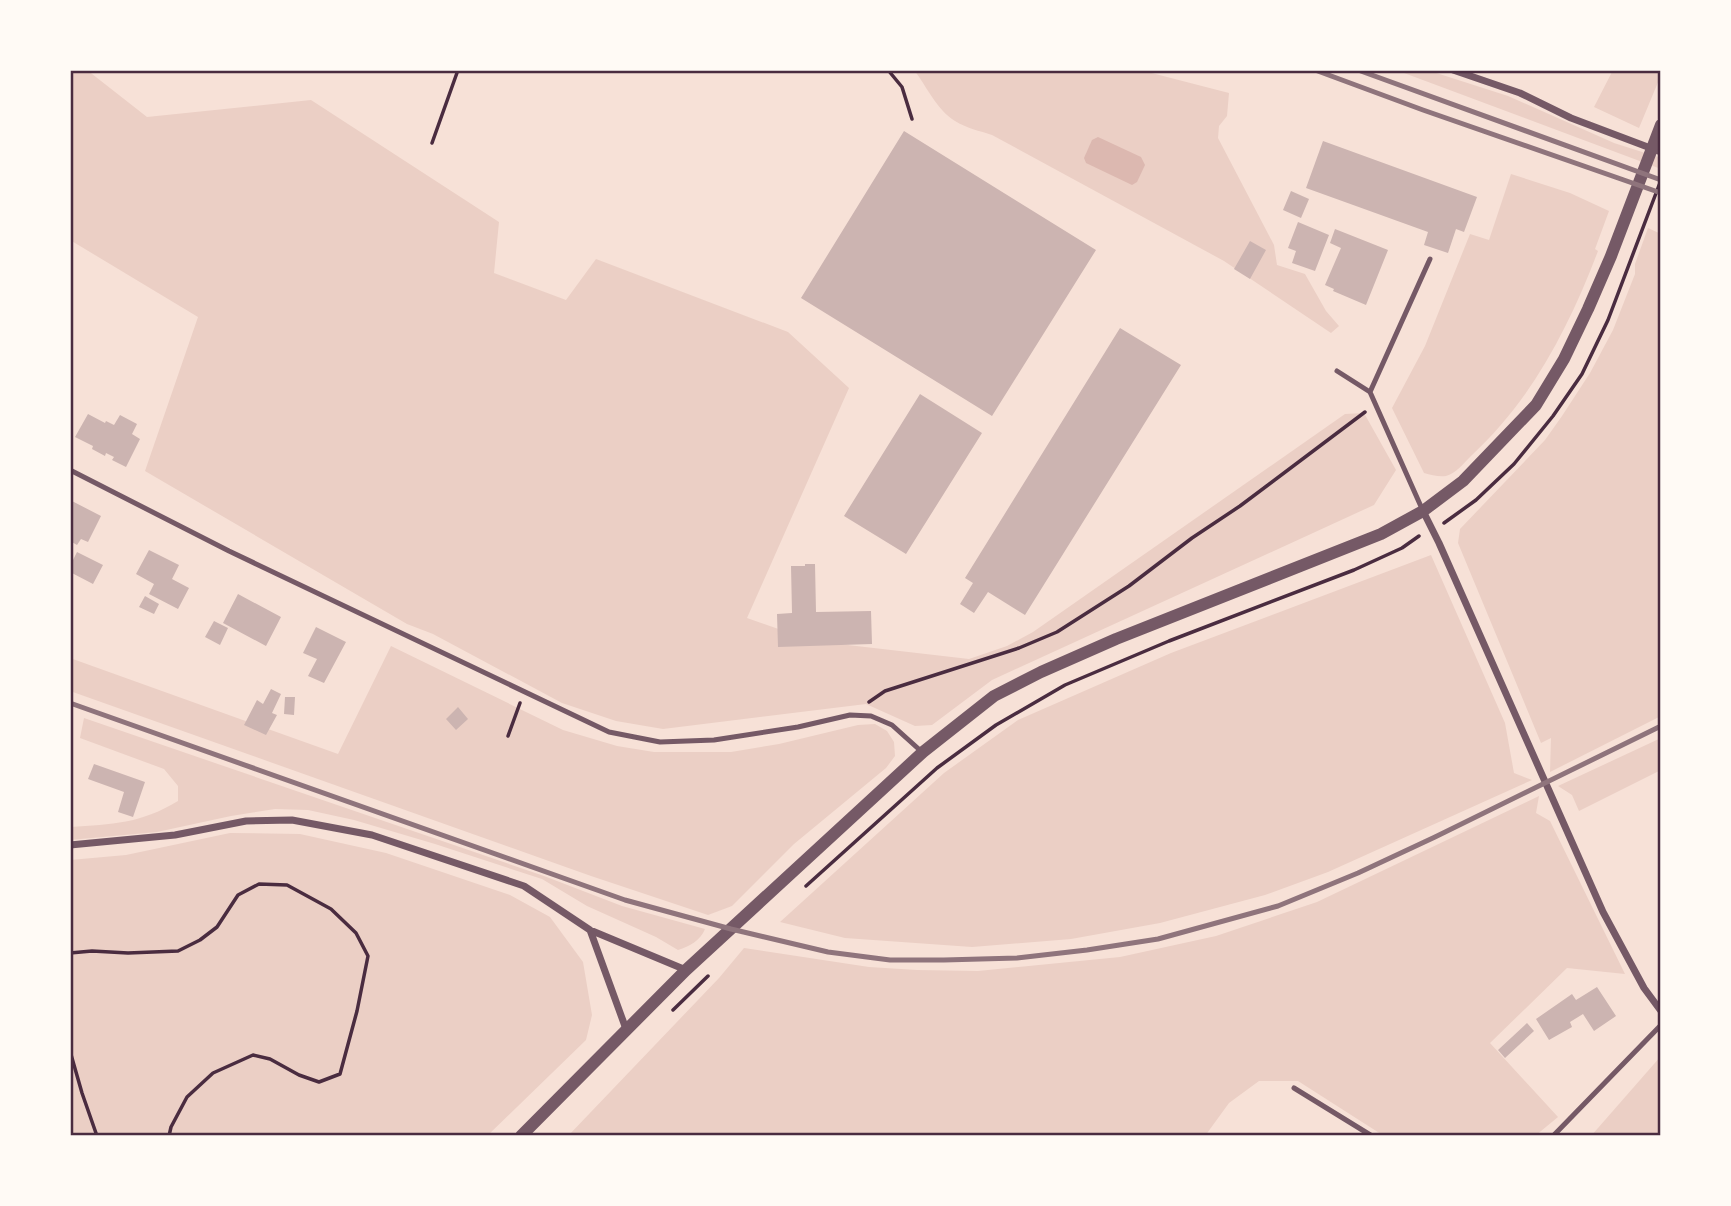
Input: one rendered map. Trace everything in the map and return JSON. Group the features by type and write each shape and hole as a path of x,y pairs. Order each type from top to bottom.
{"street":[{"path":"1453,70 1520,93 1571,118 1661,152"},
{"path":"521,1136 686,970 923,752 994,696 1116,639 1381,534 1423,511 1463,481 1536,405 1564,359 1611,256 1661,125"},
{"path":"1423,511 1603,912 1644,988 1661,1011"},
{"path":"70,845 174,835 246,821 292,820 372,835 524,886 590,930 686,970"},
{"path":"590,930 626,1029"}],"lane":[{"path":"1370,392 1430,259"},
{"path":"1337,371 1370,392 1423,511"},
{"path":"70,470 229,551 609,732 660,741 714,740 798,727 850,715 871,716 892,725 923,752"},
{"path":"1553,1136 1661,1025"},
{"path":"1294,1088 1372,1136"}],"path":[{"path":"432,143 458,70"},
{"path":"888,70 902,88 912,119"},
{"path":"1630,263 1661,180"},
{"path":"850,715 885,691 1019,648 1057,632 1129,586 1375,404"},
{"path":"797,893 937,768 996,726 1065,685 1169,641 1354,570 1433,530"},
{"path":"508,736 524,692"},
{"path":"70,953 178,951 200,940 217,927 238,895 259,884 287,885 331,909 356,933 368,956 358,1011 340,1074 319,1082 299,1075 270,1059 253,1055 213,1073 187,1097 169,1136"},
{"path":"673,1010 712,971"},
{"path":"70,1051 97,1136"}],"shaded area":[{"path":"70,70 87,70 147,117 311,100 499,222 494,273 566,300 596,259 788,332 849,388 747,618 813,641 969,659 1007,646 1033,632 1345,414 1364,413 1396,470 1374,505 992,680 932,725 915,726 866,704 663,729 616,721 562,703 433,634 407,624 145,471 198,317 70,240"},
{"path":"914,70 1140,70 1229,93 1227,116 1219,126 1218,138 1274,245 1277,265 1305,274 1326,311 1339,326 1331,333 1224,261 992,135 955,121 938,105"},
{"path":"1396,70 1427,70 1508,96 1614,143 1661,158 1661,169"},
{"path":"1613,70 1661,70 1639,128 1594,107"},
{"path":"1098,137 1141,157 1145,165 1137,182 1132,185 1086,163 1084,158 1092,140"},
{"path":"1511,174 1570,193 1609,211 1595,249 1598,251 1574,307 1530,387 1493,434 1462,465 1449,475 1435,476 1424,473 1392,408 1425,346 1470,234 1489,240"},
{"path":"1648,228 1661,234 1661,716 1550,772 1551,738 1541,743 1458,543 1460,529 1545,440 1590,373 1613,330 1635,274 1635,264"},
{"path":"1431,555 1505,723 1514,773 1532,780 1328,872 1265,895 1160,923 1071,939 972,947 845,938 780,922 944,773 1018,720 1171,653"},
{"path":"391,646 563,730 617,746 654,752 731,752 779,744 858,725 875,724 887,731 894,742 895,756 886,768 794,844 732,906 708,915 70,691 70,658 338,754"},
{"path":"84,718 544,876 622,906 705,929 694,942 678,950 656,937 587,906 542,879 354,820 308,810 275,809 157,832 70,840 70,827 138,819 178,801 178,786 164,769 80,738"},
{"path":"1661,738 1661,770 1579,811 1572,795 1558,786"},
{"path":"1539,796 1536,813 1550,821 1625,974 1567,968 1490,1043 1558,1117 1535,1136 1384,1136 1298,1081 1259,1081 1229,1103 1205,1136 568,1136 719,978 744,948 869,967 917,970 978,971 1120,957 1216,936 1317,902"},
{"path":"230,833 300,834 386,853 510,895 550,917 583,962 592,1015 586,1040 487,1136 70,1136 70,860 126,855"},
{"path":"1661,1056 1661,1136 1591,1136"}],"building":[{"path":"904,131 1096,250 992,416 801,298"},
{"path":"1323,141 1477,197 1464,232 1456,229 1448,253 1424,245 1428,232 1306,188"},
{"path":"1291,191 1309,199 1301,218 1283,210"},
{"path":"1298,222 1329,235 1315,271 1292,263 1296,251 1288,248"},
{"path":"1335,229 1388,250 1366,305 1325,285 1341,248 1330,243"},
{"path":"1250,241 1266,250 1250,279 1234,269"},
{"path":"1120,328 1181,365 1025,615 988,592 974,613 960,604 973,583 965,578"},
{"path":"920,394 982,433 906,554 844,516"},
{"path":"88,414 114,425 120,415 137,424 132,434 140,439 126,467 112,460 114,457 106,453 105,456 75,437"},
{"path":"70,500 101,516 88,542 81,539 77,545 70,541"},
{"path":"149,550 179,565 172,579 189,588 178,609 149,594 154,584 136,574"},
{"path":"77,552 103,565 93,584 70,572"},
{"path":"815,564 816,612 871,611 872,644 778,647 777,614 792,613 791,566"},
{"path":"238,594 281,617 266,646 223,623"},
{"path":"145,596 159,604 154,614 139,607"},
{"path":"214,621 228,628 220,645 205,637"},
{"path":"316,627 346,642 324,683 308,676 317,659 303,653"},
{"path":"271,689 281,694 272,713 277,715 266,735 244,725 257,700 263,704"},
{"path":"285,697 295,697 294,715 284,714"},
{"path":"458,707 468,719 456,730 446,719"},
{"path":"94,764 145,782 133,817 118,812 124,792 88,779"},
{"path":"1597,987 1616,1016 1594,1031 1583,1014 1570,1022 1572,1027 1549,1040 1536,1019 1572,994 1576,1000"},
{"path":"1527,1023 1534,1031 1505,1058 1498,1050"}],"railway":[{"path":"1315,70 1661,193"},
{"path":"1358,70 1661,180"},
{"path":"70,703 625,900 828,952 890,960 1017,958 1087,950 1158,939 1278,906 1435,837 1661,726"}]}
